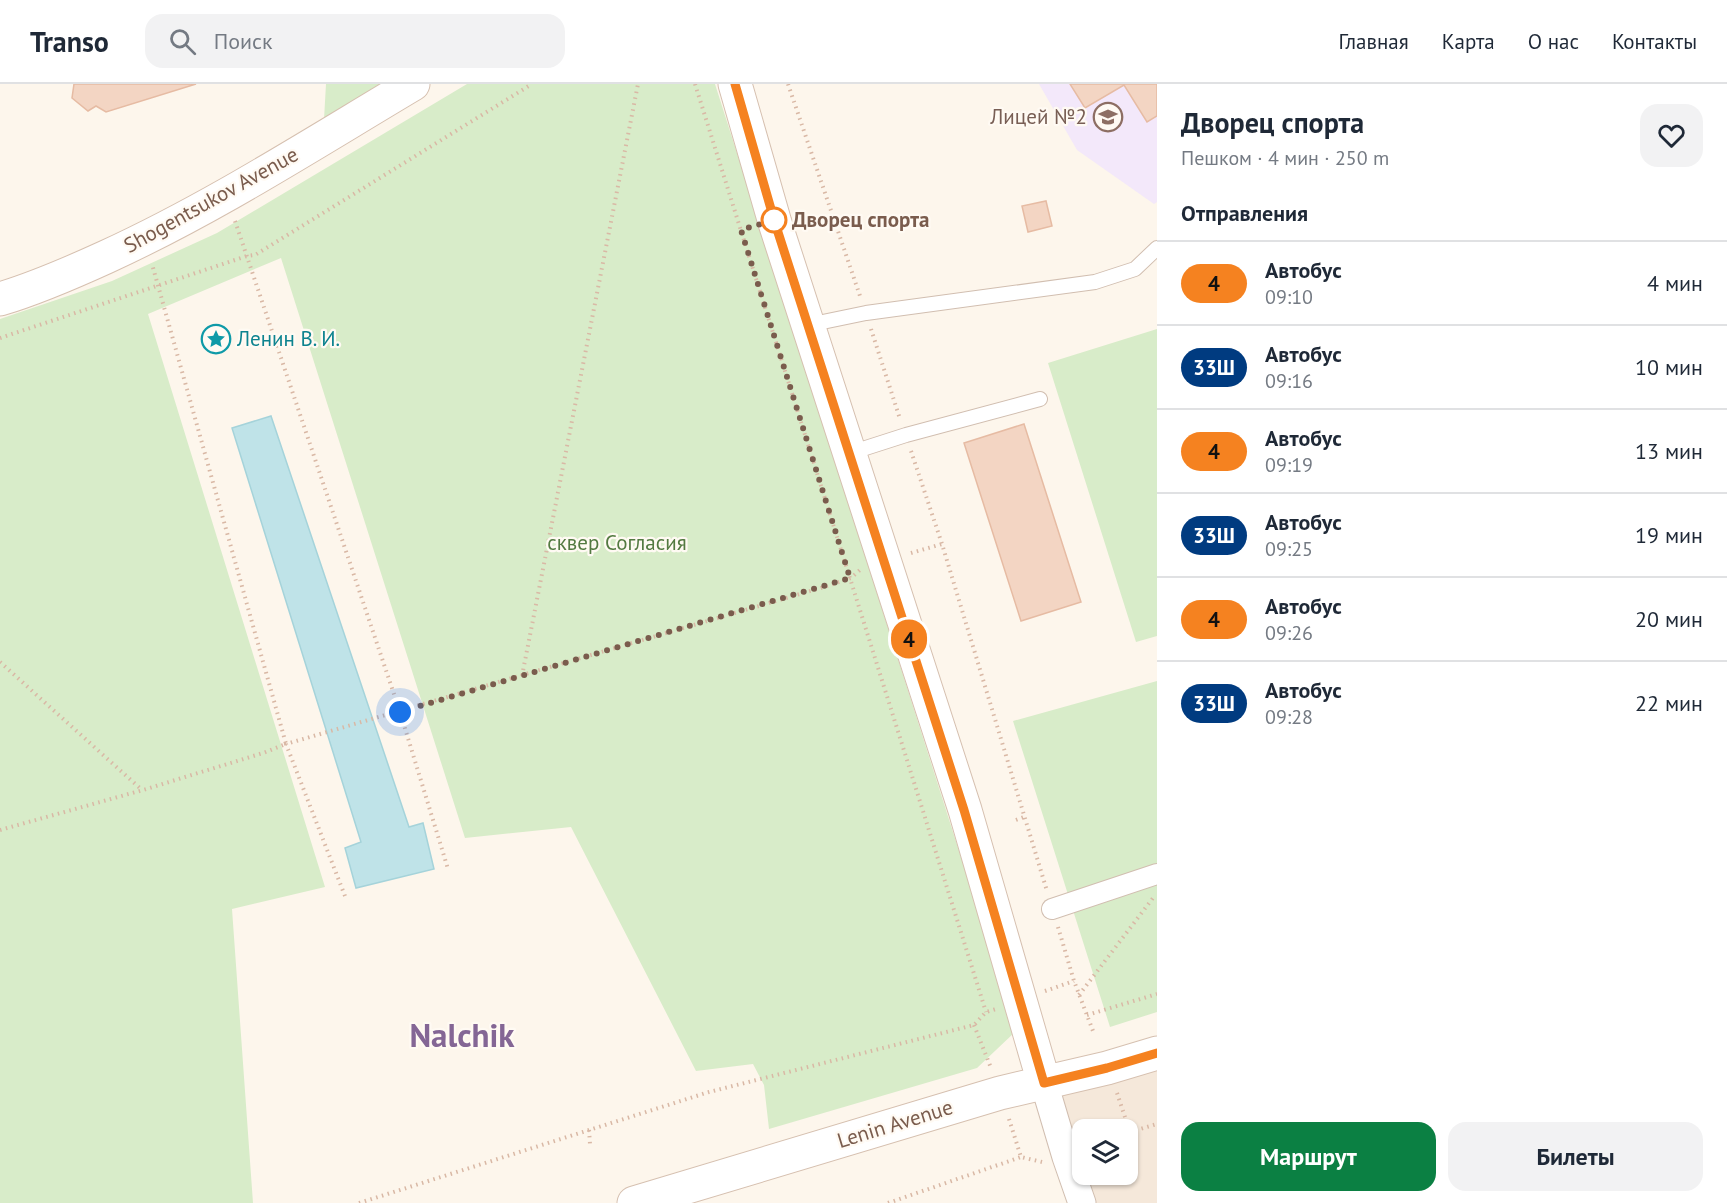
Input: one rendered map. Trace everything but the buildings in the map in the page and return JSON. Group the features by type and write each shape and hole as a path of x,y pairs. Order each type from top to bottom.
{"main road":[{"name":"Shogentsukov Avenue","path":"0,299 31,290 145,239 226,195 413,84"},
{"path":"735,84 775,223 964,810 1044,1083"},
{"name":"Lenin Avenue","path":"634,1203 1000,1093 1107,1068 1157,1053"}],"street":[{"path":"1052,909 1157,874"},
{"path":"1044,1083 1082,1203"}],"lane":[{"path":"808,326 866,314 1095,282 1135,269 1157,248"},
{"path":"850,453 906,435 1040,399"}],"path":[{"path":"0,338 255,255 532,84"},
{"path":"522,676 638,84"},
{"path":"695,84 986,1012"},
{"path":"788,84 942,544 1074,981 1094,1031"},
{"path":"226,195 400,712 448,870"},
{"path":"145,239 286,744 345,896"},
{"path":"909,553 942,544"},
{"path":"0,830 143,790 286,744 850,578"},
{"path":"0,662 143,790"},
{"path":"1016,820 1024,817"},
{"path":"1079,996 1157,893"},
{"path":"1042,992 1074,981"},
{"path":"1087,1015 1157,994"},
{"path":"359,1203 709,1092 974,1026 986,1012 1001,1006"},
{"path":"974,1026 993,1074"},
{"path":"1116,1090 1125,1119"},
{"path":"1008,1116 1021,1157"},
{"path":"1138,1130 1157,1124"},
{"path":"588,1130 591,1144"},
{"path":"888,1203 1021,1157 1049,1164"}],"shaded area":[{"name":"Лицей №2","path":"1039,84 1157,84 1157,202 1154,204 1077,150"},
{"path":"1157,1053 1157,1203 1082,1203 1076,1185 1138,1185 1138,1119 1072,1119 1072,1171 1044,1083"}],"green space":[{"path":"326,84 413,84 323,137"},
{"name":"сквер Согласия","path":"467,84 715,84 1015,1032 977,1068 769,1129 764,1085 753,1064 696,1071 571,827 465,838 281,258 148,314 325,887 232,909 253,1203 0,1203 0,319 112,281 217,233"},
{"path":"1157,329 1157,636 1136,642 1048,363"},
{"path":"1157,681 1157,1012 1110,1027 1013,721"}],"water":[{"path":"271,416 409,827 423,823 434,869 356,888 345,848 361,842 232,428"}],"bus line":[{"name":"4","path":"735,84 775,223 964,810 1044,1083 1157,1053"}],"place":[{"name":"Лицей №2","path":"1108,117"},
{"name":"Дворец спорта","path":"774,220"},
{"name":"Ленин В. И.","path":"216,339"}],"district":[{"name":"Nalchik","path":"462,1035"}],"route":[{"path":"400,712 850,578 741,230 774,220"}]}
